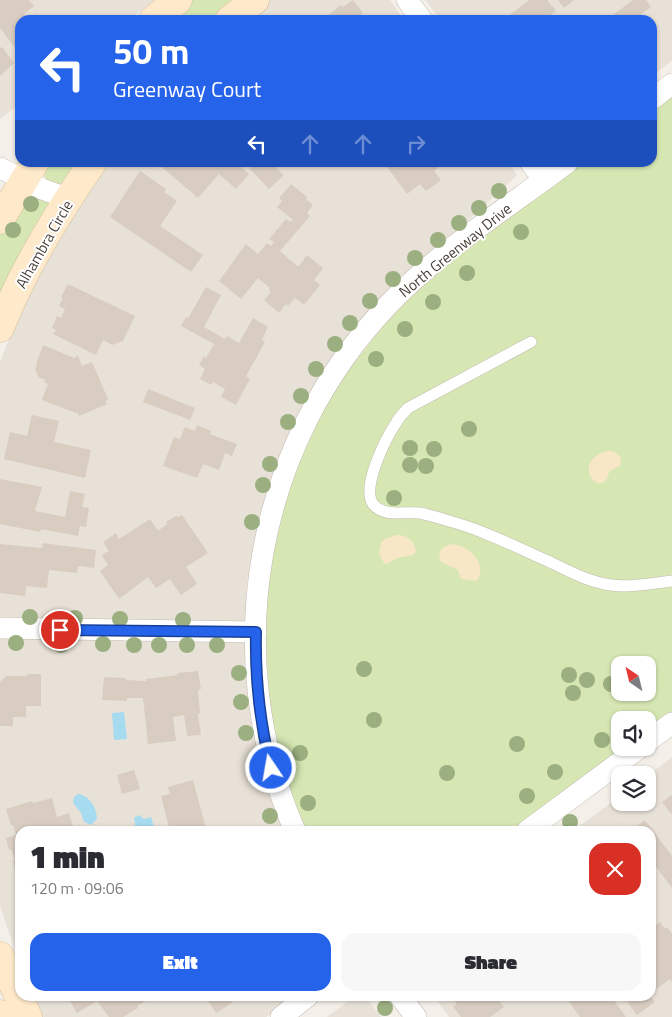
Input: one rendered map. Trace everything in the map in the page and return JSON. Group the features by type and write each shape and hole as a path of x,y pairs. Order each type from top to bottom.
{"street":[{"path":"159,15 178,0"},
{"path":"236,15 255,0"},
{"path":"407,0 418,15"},
{"path":"657,95 672,84"},
{"name":"Alhambra Circle","path":"0,328 29,266 90,167"},
{"path":"534,167 544,180"},
{"name":"North Greenway Drive","path":"293,826 276,785 264,735 256,670 260,567 265,535 287,465 304,427 334,374 374,321 410,284 453,248 561,167"},
{"path":"0,168 29,171 56,195 69,199"},
{"path":"0,220 29,171"},
{"path":"0,628 256,632"},
{"path":"656,735 672,723"},
{"path":"534,826 628,756"},
{"path":"0,956 15,989"},
{"path":"21,1001 28,1017"},
{"path":"281,1017 302,1001"},
{"path":"404,1001 416,1017"},
{"path":"0,1014 5,1017"}],"lane":[{"path":"531,342 408,408 397,421 382,450 370,482 369,492 373,503 380,510 395,513 418,513 482,532 592,581 612,586 672,581"}],"shaded area":[{"path":"0,0 155,0 136,15 15,15 15,108 0,119"},
{"path":"269,0 390,0 400,15 251,15"},
{"path":"425,0 672,0 672,61 657,72 657,15 437,15"},
{"path":"101,167 511,167 517,175 375,307 310,394 261,510 246,588 249,679 261,778 284,826 15,826 15,950 0,906 0,362 31,284"},
{"path":"672,757 672,1017 449,1017 438,1001 656,1001 656,826 580,826 611,803 611,811 656,811 656,770"},
{"path":"33,1001 287,1001 266,1017 38,1017"},
{"path":"348,1001 369,1001 381,1017 327,1017"}],"green space":[{"path":"187,0 242,0 224,15 170,15"},
{"path":"672,94 672,712 656,725 656,711 611,711 611,756 614,756 521,826 301,826 270,728 264,602 282,501 332,391 403,301 467,247 575,167 657,167 657,105"},
{"path":"43,167 81,167 67,184 56,184 48,181"},
{"path":"24,194 33,194 53,205 0,308 0,235"}],"sand":[{"path":"607,451 615,452 620,456 620,466 610,471 607,479 602,483 597,483 590,475 589,468 596,456"},
{"path":"397,535 410,539 416,551 413,555 397,558 387,564 384,563 379,553 381,542"},
{"path":"454,544 466,549 476,558 480,569 477,581 461,579 458,570 441,562 440,551"}],"water":[{"path":"124,712 127,739 114,740 112,713"},
{"path":"78,794 89,799 94,807 97,819 91,825 84,822 81,813 73,803 74,797"},
{"path":"139,815 144,819 151,817 154,826 135,826 134,818"}],"building":[{"path":"0,0 29,0 34,6 25,15 15,15 15,48 0,28"},
{"path":"353,0 363,13 360,15 328,15 341,5 343,7"},
{"path":"529,0 547,0 556,11 551,15 510,15"},
{"path":"558,0 574,0 564,8"},
{"path":"633,0 646,0 651,7 640,15 613,15"},
{"path":"2,47 14,63 0,76 0,48"},
{"path":"162,167 241,167 249,174 236,189 219,174 198,198"},
{"path":"252,167 275,167 284,175 269,189 250,169"},
{"path":"387,167 438,167 434,171 441,180 426,191 420,184 407,194"},
{"path":"140,171 166,189 164,192 177,201 160,226 203,255 191,272 110,217"},
{"path":"291,184 307,197 306,199 313,205 307,213 310,216 280,251 297,266 307,255 323,268 314,280 320,285 304,305 295,298 288,306 286,304 279,313 264,300 271,292 270,288 258,278 241,299 219,281 246,244 258,254 267,243 271,246 274,242 269,239 286,219 290,222 293,220 277,207 282,201 279,198"},
{"path":"68,284 135,316 123,341 112,345 103,340 96,355 53,334 56,330 52,328 57,316 61,318 65,309 59,306 63,298 61,297"},
{"path":"206,287 221,295 204,327 225,339 227,336 239,343 253,318 268,327 262,340 265,342 246,376 250,379 236,405 221,397 225,389 213,382 211,385 200,379 205,369 199,365 204,356 206,358 214,344 181,326 186,317 188,318"},
{"path":"43,345 74,358 78,355 82,366 92,362 108,399 105,401 107,404 79,416 79,414 42,400 48,384 44,382 45,379 39,378 35,369"},
{"path":"148,389 195,408 190,420 143,402"},
{"path":"32,415 59,421 54,442 91,450 85,478 4,459 10,432 27,436"},
{"path":"197,425 211,431 210,434 237,444 232,456 225,453 219,470 203,464 197,478 163,466 174,437 180,439 185,427 195,431"},
{"path":"0,479 42,487 35,511 65,517 70,491 85,494 82,507 89,508 86,527 80,526 78,536 41,529 40,532 0,524"},
{"path":"182,515 208,553 186,567 197,584 181,595 170,579 156,588 148,577 119,599 100,571 108,565 102,555 109,551 103,542 116,533 119,539 150,519 158,531 167,524 166,522"},
{"path":"43,543 96,550 94,568 78,566 77,573 49,570 47,588 26,586 25,596 0,593 0,544 42,548"},
{"path":"198,671 201,689 198,690 200,713 198,714 201,735 187,736 184,715 173,717 176,741 148,744 143,698 127,698 127,701 102,700 104,677 146,681 146,679 178,675 177,673"},
{"path":"27,674 41,674 41,706 26,706 26,717 13,717 13,726 0,726 0,682 6,676 27,676"},
{"path":"134,770 140,789 122,794 117,775"},
{"path":"193,780 205,826 169,826 161,796 170,794 168,787"},
{"path":"672,795 672,815 662,802"},
{"path":"52,798 57,817 69,813 73,826 15,826 15,832 6,809 32,801 33,803"},
{"path":"645,820 650,826 637,826"},
{"path":"15,835 15,860 11,849 9,850 6,838"},
{"path":"656,835 672,856 672,888 656,867"},
{"path":"660,922 672,934 672,982 670,979 656,989 656,925"},
{"path":"70,1001 97,1001 77,1013"},
{"path":"97,1001 146,1001 123,1017 109,1017"},
{"path":"208,1001 231,1001 232,1003 216,1013"},
{"path":"455,1001 500,1001 504,1007 490,1017 461,1017 453,1007 457,1004"},
{"path":"569,1001 615,1001 626,1017 580,1017"},
{"path":"627,1001 655,1002 637,1015"}],"route":[{"path":"60,630 256,632 256,670 260,710 271,768"}]}
